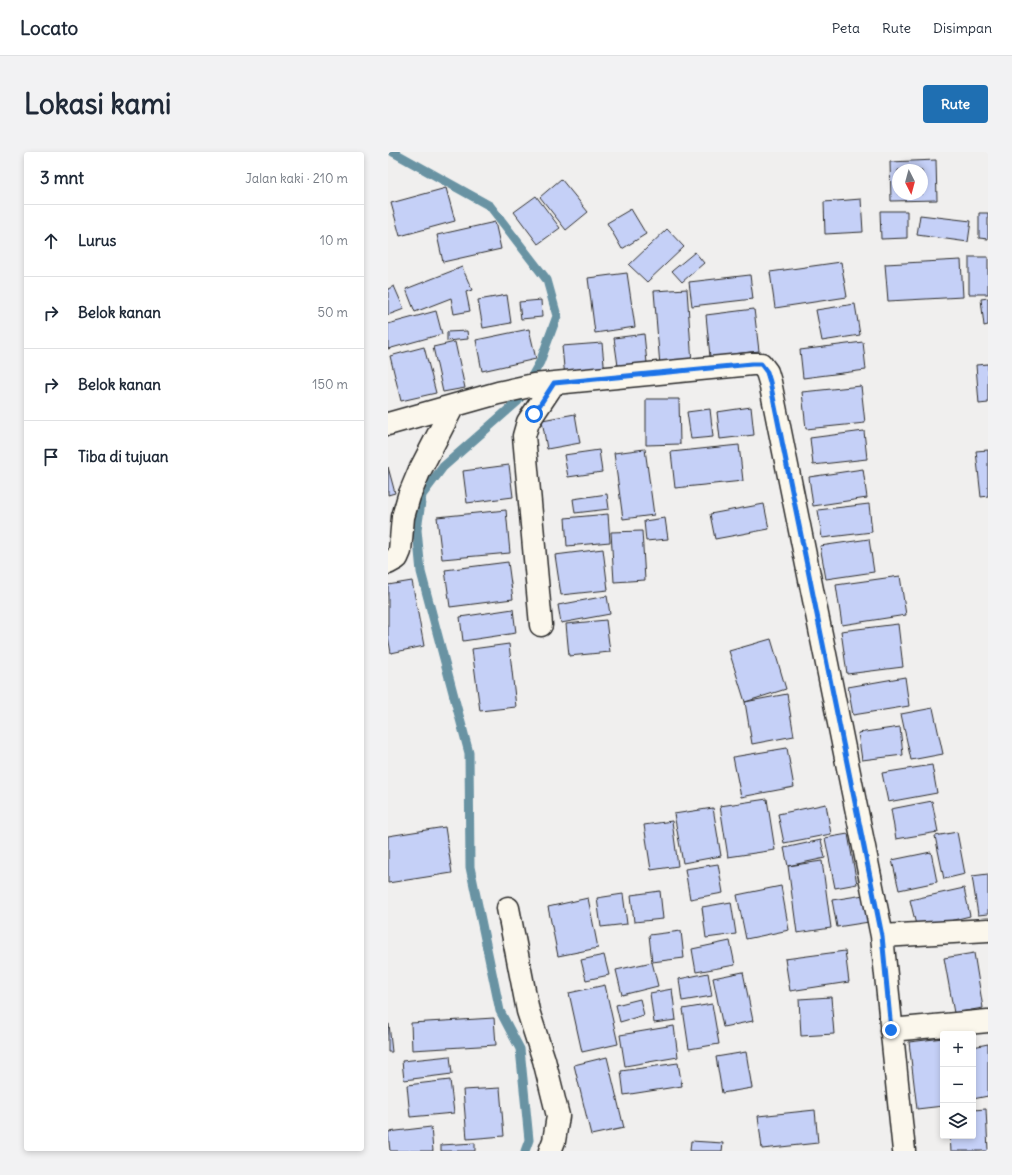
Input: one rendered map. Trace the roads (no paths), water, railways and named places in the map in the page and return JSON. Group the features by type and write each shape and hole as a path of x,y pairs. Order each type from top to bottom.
{"street":[{"path":"388,424 498,393 544,384 752,364 761,364 767,372 882,936 904,1151"},
{"path":"541,625 524,436 528,422 544,384"},
{"path":"388,563 397,558 400,551 403,517 409,496 419,472 453,406"},
{"path":"508,908 528,1011 544,1060 558,1116 556,1134 550,1151"},
{"path":"882,936 988,930"},
{"path":"891,1030 988,1020"}],"waterway":[{"path":"393,152 490,206 547,280 557,316 540,362 518,401 443,467 422,495 417,530 421,572 469,753 470,867 500,1011 520,1049 529,1140 525,1151"}]}
